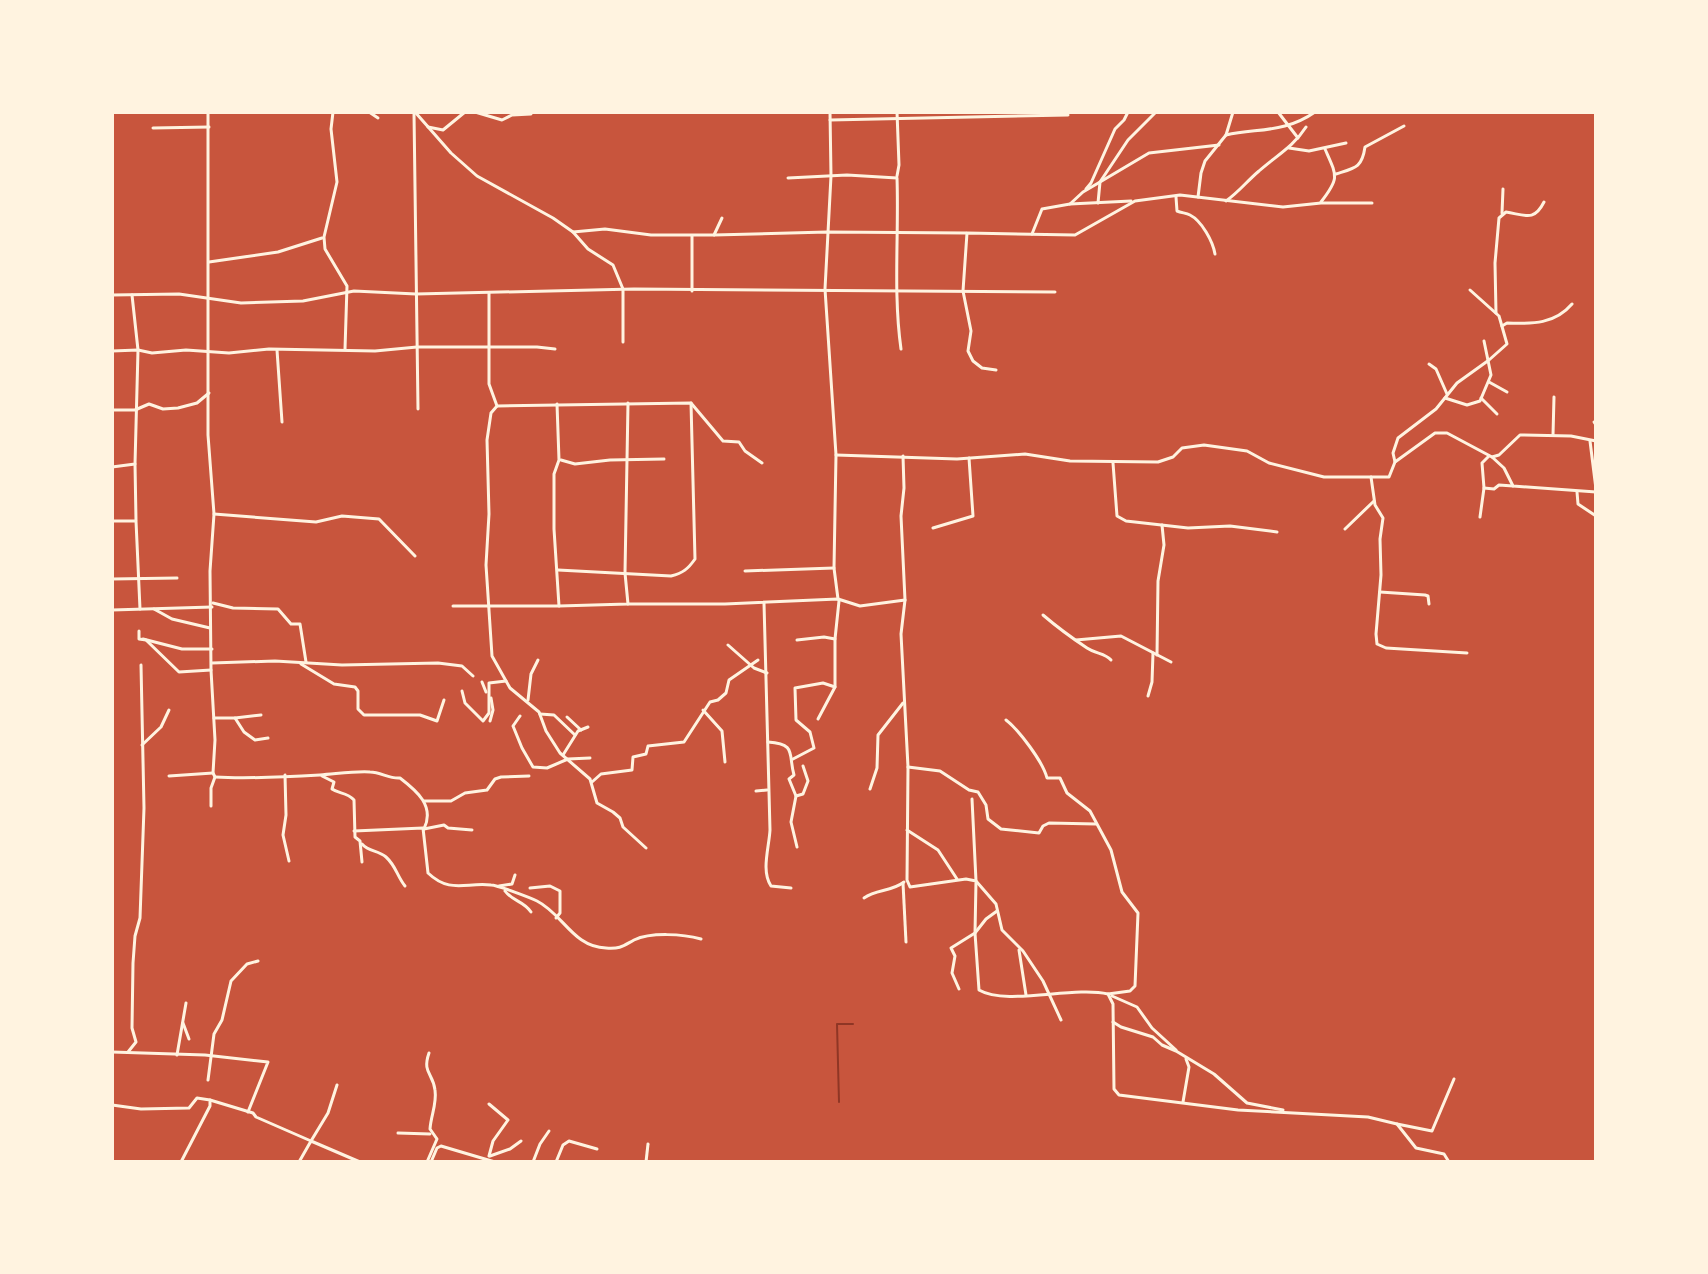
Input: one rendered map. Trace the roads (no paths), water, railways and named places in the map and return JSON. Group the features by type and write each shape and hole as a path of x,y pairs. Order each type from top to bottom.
{"street":[{"path":"208,112 209,450 214,514 210,560 214,718 211,806"},
{"path":"333,112 331,129 337,182 324,237 325,249 347,286 345,349"},
{"path":"369,112 378,118"},
{"path":"415,112 457,159 477,176 553,218 573,232 588,249 613,265 623,289 623,342"},
{"path":"415,112 418,409"},
{"path":"428,127 443,130 465,112"},
{"path":"475,112 502,120 512,115 531,114"},
{"path":"818,719 835,687 838,600 834,568 836,455 825,289 831,176 830,112"},
{"path":"897,112 896,290 901,349"},
{"path":"1070,204 1091,183 1115,129 1128,112"},
{"path":"1098,203 1100,182 1128,140 1156,112"},
{"path":"1198,197 1205,161 1226,135 1233,112"},
{"path":"1278,112 1298,138"},
{"path":"1226,135 1272,131 1315,112"},
{"path":"830,120 1031,113 1068,115"},
{"path":"1336,174 1361,164 1365,147 1404,126"},
{"path":"153,128 209,127"},
{"path":"1226,201 1289,148 1306,127"},
{"path":"1289,148 1309,151 1346,143"},
{"path":"1083,192 1149,153 1219,145"},
{"path":"1321,203 1335,185 1336,174 1325,149"},
{"path":"788,178 897,178"},
{"path":"1395,462 1393,453 1398,438 1436,409 1457,383 1507,344 1496,313 1495,263 1503,189"},
{"path":"1032,234 1042,209 1070,204 1135,201 1155,196 1198,197 1283,207 1372,203"},
{"path":"1176,197 1177,211 1190,214 1200,224 1212,242 1215,254"},
{"path":"573,232 605,229 692,236 827,232 1075,235 1135,201"},
{"path":"1502,213 1533,216 1544,202"},
{"path":"714,235 722,218"},
{"path":"967,233 963,291 971,331 968,351 973,361 982,368 996,370"},
{"path":"692,236 692,291"},
{"path":"209,262 278,252 324,237"},
{"path":"112,295 179,294 241,303 303,301 348,292 416,294 623,289 825,289 1055,292"},
{"path":"1470,290 1496,313"},
{"path":"489,293 489,384 497,406"},
{"path":"132,295 138,350 135,464 140,609"},
{"path":"1502,326 1561,317 1572,304"},
{"path":"1429,364 1436,369 1446,396 1467,405 1480,401 1489,382 1489,360 1484,341"},
{"path":"112,351 229,353 277,349 375,351 417,347 555,349"},
{"path":"277,349 282,422"},
{"path":"1489,382 1507,392"},
{"path":"112,410 135,410 149,404 163,409 186,406 197,403 209,393"},
{"path":"1553,435 1554,397"},
{"path":"1481,398 1497,414"},
{"path":"628,403 625,573 628,604"},
{"path":"558,570 671,576 682,573 695,559 691,403"},
{"path":"646,848 623,827 620,818 597,803 592,782 563,755 546,731 540,714 528,700 510,688 492,656 486,565 489,514 487,440 491,413 497,406 691,403 723,441 739,442 745,451 762,463"},
{"path":"557,404 559,460 554,474 554,529 559,606"},
{"path":"836,455 969,458 1025,454 1070,461 1158,462 1173,457 1182,448 1204,445 1247,451 1269,463 1324,477 1389,477 1395,462 1435,433 1447,433 1504,468 1513,486"},
{"path":"1480,517 1484,488 1482,463 1499,455 1520,435 1553,435 1596,443"},
{"path":"1484,488 1494,489 1499,485 1596,491 1590,441"},
{"path":"903,456 901,516 905,600 901,634 908,767 906,942"},
{"path":"933,528 973,516 969,458"},
{"path":"559,460 575,464 664,459"},
{"path":"1113,463 1117,516 1126,521 1188,528 1254,527 1277,532"},
{"path":"112,467 135,464"},
{"path":"1371,477 1374,501 1383,518 1376,634 1380,647 1467,653"},
{"path":"1577,492 1578,504 1596,516"},
{"path":"1345,529 1374,501"},
{"path":"214,514 316,522 342,516 379,519 415,556"},
{"path":"112,521 136,521"},
{"path":"1148,696 1155,654 1158,581 1164,545 1162,525"},
{"path":"745,571 834,568"},
{"path":"112,579 177,578"},
{"path":"1380,592 1425,595 1429,604"},
{"path":"453,606 838,600 860,606 905,600"},
{"path":"764,603 770,830 766,856 768,884 791,888"},
{"path":"112,610 212,604 233,608 278,609 291,624 300,624 306,662"},
{"path":"154,609 172,619 212,629"},
{"path":"1043,615 1076,640 1111,660"},
{"path":"139,631 139,639"},
{"path":"1076,640 1121,636 1171,662"},
{"path":"139,639 147,638 182,649 212,649"},
{"path":"139,639 146,640 179,672 211,670"},
{"path":"797,640 835,639"},
{"path":"728,645 767,673"},
{"path":"528,700 531,674 538,660"},
{"path":"592,782 601,774 632,770 633,757 646,754 648,746 684,742 691,736 703,710 726,693 729,680 758,660"},
{"path":"212,663 449,664 462,666 473,676"},
{"path":"298,663 334,684 355,687 358,691 358,709 364,715 420,715 437,721 444,700"},
{"path":"128,1052 136,1042 132,1028 133,963 143,851 141,665"},
{"path":"462,691 465,703 483,721 489,713 489,683 506,681"},
{"path":"482,682 493,710 490,721"},
{"path":"793,759 814,748 810,732 796,720 795,688 823,683 835,687"},
{"path":"870,789 877,768 878,735 904,702"},
{"path":"142,745 161,727 169,710"},
{"path":"703,710 722,731 725,762"},
{"path":"540,714 554,715 575,735"},
{"path":"214,718 261,715"},
{"path":"520,716 513,726 533,767 547,768 568,759 590,758"},
{"path":"567,717 581,730"},
{"path":"235,718 244,732 255,740 268,738"},
{"path":"972,799 979,990 1000,996 1108,994 1134,989 1139,915 1122,892 1111,850 1090,811 1067,793 1062,780 1047,778 1043,764 1016,728 1006,720"},
{"path":"563,755 575,735 588,727"},
{"path":"767,741 778,742 788,748 793,759 794,775 789,779 796,796 791,822 797,847"},
{"path":"796,796 803,794 808,781 803,766"},
{"path":"908,767 940,771 969,790 978,792 986,805 988,819 1001,829 1039,833 1049,823 1096,824"},
{"path":"169,776 214,775 234,779 368,771 400,778 412,786 424,801 428,813 424,829 428,873 437,882 462,887 496,886 512,884 515,875"},
{"path":"285,775 283,835 289,861"},
{"path":"321,775 334,782 334,791 347,794 354,800 355,837 369,850 388,858 405,886"},
{"path":"424,801 451,801 465,793 487,790 495,779 501,777 529,776"},
{"path":"756,791 767,790"},
{"path":"354,831 400,827 424,829 444,825 472,830"},
{"path":"907,830 938,850 957,881"},
{"path":"360,841 362,862"},
{"path":"905,882 910,887 976,881 992,897 1002,930 1019,946 1061,1020"},
{"path":"864,898 894,889 905,882"},
{"path":"496,886 537,901 584,942 604,949 623,948 632,941 650,936 701,939"},
{"path":"530,888 550,886 560,891 560,913 556,918"},
{"path":"505,891 527,905 531,912"},
{"path":"959,989 952,973 955,956 951,948 975,933 997,911"},
{"path":"1019,946 1026,995"},
{"path":"208,1080 215,1030 222,1020 231,981 247,964 258,961"},
{"path":"1108,994 1113,1004 1115,1094 1238,1110 1368,1117 1432,1131 1454,1079"},
{"path":"1108,994 1137,1007 1154,1030 1176,1051"},
{"path":"177,1055 186,1003"},
{"path":"1113,1022 1148,1034 1221,1079 1247,1103 1293,1112"},
{"path":"183,1023 189,1039"},
{"path":"112,1052 210,1056 269,1063 248,1112"},
{"path":"429,1053 426,1067 435,1087 436,1104 430,1125 431,1134"},
{"path":"1183,1102 1189,1067 1184,1056"},
{"path":"299,1162 328,1113 337,1085"},
{"path":"112,1105 141,1109 189,1108 197,1098 210,1100 248,1112 360,1162"},
{"path":"181,1162 210,1106 210,1100"},
{"path":"488,1158 496,1135 508,1120 489,1104"},
{"path":"1397,1124 1416,1148 1444,1154 1449,1162"},
{"path":"533,1162 549,1131"},
{"path":"398,1133 431,1134 437,1139 429,1162"},
{"path":"488,1158 521,1141"},
{"path":"556,1162 563,1145 569,1141 597,1149"},
{"path":"646,1162 648,1144"},
{"path":"429,1162 439,1146 495,1162"},
{"path":"474,1156 476,1162"}],"waterway":[{"path":"839,1102 837,1024 853,1024"}]}
